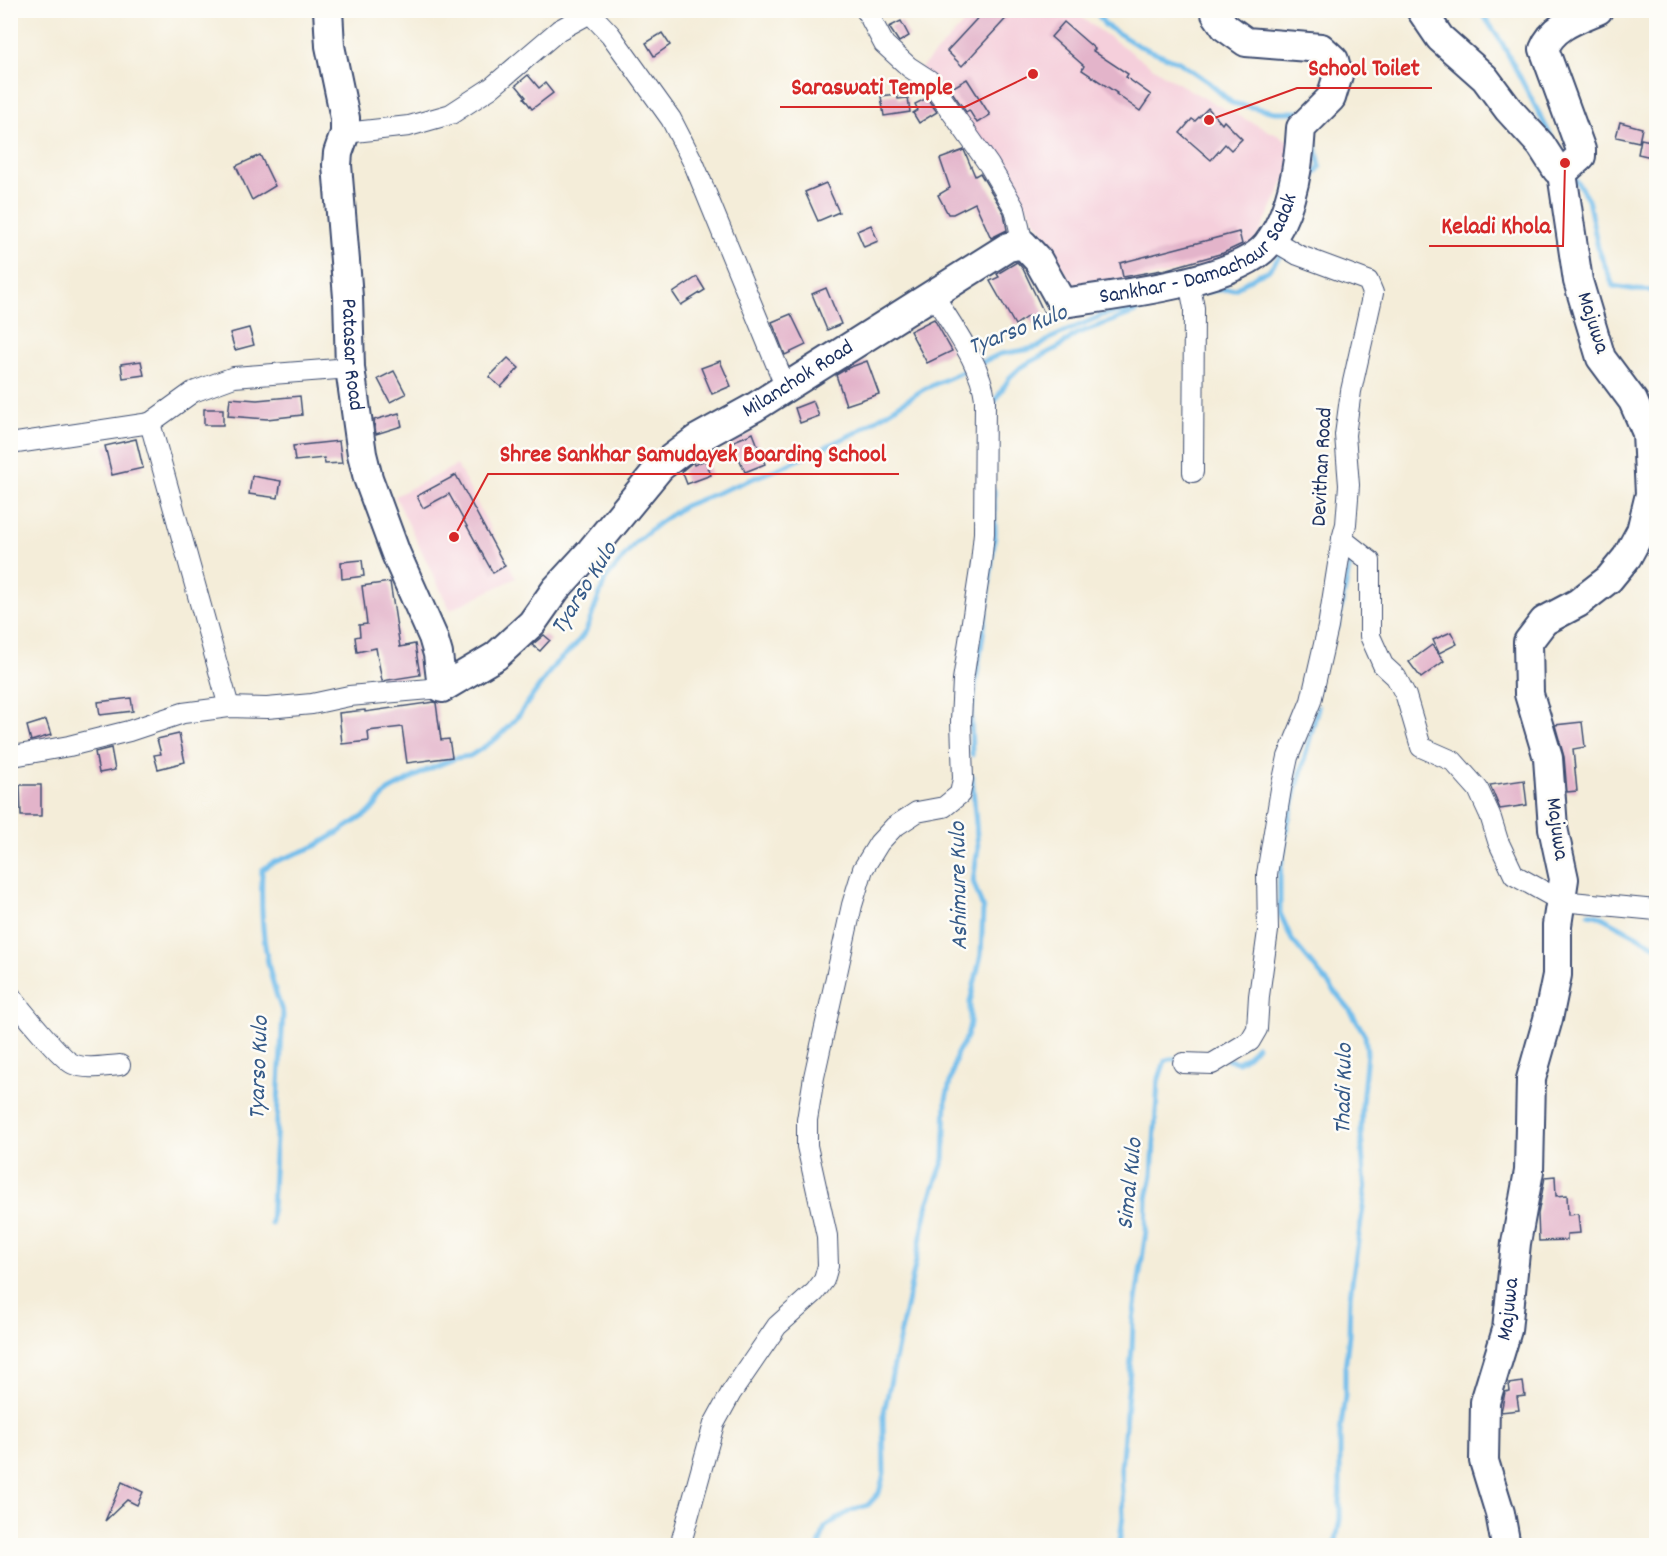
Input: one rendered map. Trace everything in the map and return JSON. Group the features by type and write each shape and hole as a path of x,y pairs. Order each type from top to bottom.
{"street":[{"name":"Patasar Road","path":"328,10 330,46 344,111 345,132 338,153 337,165 346,256 350,368 357,428 368,478 396,554 433,637 438,654 442,688"},
{"path":"866,10 884,44 909,67 928,80 989,165 1014,209 1023,244"},
{"name":"Sankhar - Damachaur Sadak","path":"1023,244 1038,260 1062,303 1128,293 1192,295 1275,241 1295,180 1301,128 1331,98 1338,75 1334,60 1321,48 1246,42 1225,27 1216,14 1216,10"},
{"path":"1421,10 1440,38 1485,78 1508,109 1541,145 1557,170 1562,173 1581,156 1581,150 1544,49 1547,40 1557,29 1591,14"},
{"path":"345,132 409,126 451,114 491,88 559,30 591,12 610,34 671,119 690,155 786,388"},
{"name":"Majuwa","path":"1506,1545 1500,1513 1484,1461 1485,1402 1507,1329 1516,1243 1529,1170 1531,1078 1548,1019 1557,975 1557,925 1564,879 1553,828 1548,758 1528,694 1528,642 1544,621 1578,603 1609,579 1627,556 1641,531 1650,494 1647,433 1633,401 1600,358 1578,281 1562,173"},
{"name":"Devithan Road","path":"1275,241 1298,255 1368,281 1372,293 1345,435 1349,485 1345,541 1370,561 1370,636 1383,665 1396,677 1406,696 1420,747 1452,761 1478,789 1491,814 1498,841 1514,875 1561,901 1656,910"},
{"name":"Milanchok Road","path":"442,688 496,656 532,623 556,589 660,467 697,439 786,388 1008,247 1023,244"},
{"path":"680,1545 714,1424 731,1393 777,1326 815,1292 824,1280 828,1266 827,1236 807,1146 807,1120 814,1077 852,905 863,869 879,843 894,827 917,812 944,807 960,794 963,779 961,721 963,681 984,533 983,384 972,360 933,294"},
{"path":"1192,295 1193,472"},
{"path":"10,444 150,423 193,392 234,377 350,368"},
{"path":"150,423 229,707"},
{"path":"1183,1063 1212,1064 1250,1041 1257,1029 1268,931 1267,874 1281,789 1288,757 1311,701 1345,541"},
{"path":"10,754 19,755 69,746 183,713 229,707 267,708 312,704 349,696 442,688"},
{"path":"10,995 70,1064 86,1068 120,1065"}],"shaded area":[{"path":"976,11 1074,11 1167,77 1293,143 1290,169 1249,255 1076,294 1044,234 1007,176 921,68"},
{"path":"457,465 516,578 450,610 395,496"}],"building":[{"path":"985,10 1014,10 962,66 947,51"},
{"path":"901,21 909,36 899,42 889,27"},
{"path":"1064,22 1095,49 1093,51 1128,74 1126,77 1151,95 1140,111 1082,70 1084,66 1051,37"},
{"path":"662,33 670,45 654,56 646,43"},
{"path":"528,75 539,88 545,83 553,93 532,109 516,85"},
{"path":"967,79 990,115 977,123 969,110 966,112 950,89"},
{"path":"897,94 898,99 908,98 910,112 884,116 881,96"},
{"path":"927,98 937,112 919,123 913,113 918,110 915,104"},
{"path":"1208,108 1222,124 1224,121 1242,139 1231,150 1225,144 1211,160 1180,133 1192,119 1195,121"},
{"path":"1620,122 1642,128 1639,142 1616,137"},
{"path":"1641,139 1656,142 1656,158 1638,154"},
{"path":"964,150 975,176 980,173 1004,213 1007,230 991,238 975,203 953,214 948,214 938,195 950,188 940,159"},
{"path":"260,155 275,186 252,200 236,166"},
{"path":"826,183 839,212 818,221 805,192"},
{"path":"871,225 878,241 864,247 857,231"},
{"path":"1239,232 1242,244 1223,253 1167,269 1123,277 1120,263"},
{"path":"1017,262 1023,269 1046,317 1032,324 1028,316 1015,325 990,281 999,277 997,274"},
{"path":"697,277 705,290 681,305 673,293"},
{"path":"826,288 841,324 827,330 812,294"},
{"path":"791,314 806,345 785,355 772,322"},
{"path":"934,319 952,351 927,363 910,331"},
{"path":"249,328 254,345 235,350 230,333"},
{"path":"508,358 519,368 501,387 489,377"},
{"path":"141,361 144,375 123,378 121,364"},
{"path":"720,361 731,386 712,394 701,368"},
{"path":"867,361 879,394 846,405 836,375"},
{"path":"394,371 406,394 390,402 378,379"},
{"path":"300,396 302,415 267,419 228,416 230,398 257,400"},
{"path":"813,401 819,416 800,423 795,408"},
{"path":"204,409 223,409 223,425 204,425"},
{"path":"399,413 402,426 376,434 374,420"},
{"path":"753,433 765,464 745,472 732,442"},
{"path":"136,439 143,468 112,475 105,446"},
{"path":"339,441 342,463 325,464 324,458 295,461 293,446"},
{"path":"705,460 711,475 687,484 682,471 693,462 694,465"},
{"path":"456,475 505,566 493,573 449,494 423,508 417,496"},
{"path":"252,476 281,481 278,498 249,494"},
{"path":"362,560 364,576 342,579 341,562"},
{"path":"390,582 400,647 415,644 420,675 382,681 376,648 357,652 355,637 360,636 359,625 367,624 362,586"},
{"path":"1451,632 1457,644 1439,653 1433,640"},
{"path":"544,635 550,640 540,651 532,645"},
{"path":"1432,645 1444,661 1421,678 1409,662"},
{"path":"131,698 133,711 100,715 98,702"},
{"path":"434,702 441,740 449,739 452,757 407,763 402,727 368,731 369,741 342,744 339,713 365,710 365,712"},
{"path":"46,720 51,735 31,741 27,726"},
{"path":"1582,722 1585,747 1573,749 1577,791 1567,792 1564,757 1555,725"},
{"path":"179,734 185,762 158,769 154,755 161,754 157,739"},
{"path":"111,748 115,770 99,773 95,752"},
{"path":"1524,780 1527,805 1500,809 1490,785"},
{"path":"20,785 41,785 41,816 21,816"},
{"path":"1555,1176 1556,1196 1567,1195 1568,1215 1578,1214 1580,1233 1567,1234 1567,1240 1539,1241 1538,1214 1545,1177"},
{"path":"1523,1382 1525,1396 1517,1397 1519,1410 1501,1412 1505,1392 1510,1391 1509,1384"},
{"path":"122,1482 143,1492 137,1505 127,1500 105,1521"}],"waterway":[{"path":"1095,10 1105,25 1137,45 1179,62 1208,82 1232,103 1275,112 1302,112"},
{"path":"1480,10 1502,43 1552,138"},
{"path":"1306,187 1320,166 1313,130"},
{"path":"1574,177 1588,199 1598,248 1613,286 1656,291"},
{"name":"Tyarso Kulo","path":"1194,294 1235,289 1268,271 1284,251"},
{"name":"Tyarso Kulo","path":"979,364 1000,354 1040,346 1051,338 1105,314 1146,308 1164,300"},
{"name":"Ashimure Kulo","path":"994,409 994,403 1010,377 1021,367 1059,347 1076,334 1136,312"},
{"name":"Tyarso Kulo","path":"271,1224 283,1014 267,960 262,908 262,870 272,863 316,846 339,832 370,812 388,791 427,770 456,758 470,756 496,739 516,719 556,663 574,647 586,631 605,580 636,542 659,523 684,506 787,465 857,432 924,389 971,368"},
{"name":"Ashimure Kulo","path":"972,755 971,716 995,533 994,490"},
{"name":"Thadi Kulo","path":"1337,628 1351,559"},
{"name":"Thadi Kulo","path":"1318,707 1287,826 1280,875 1280,913 1292,940 1349,1009 1365,1035 1367,1053 1361,1134 1365,1193 1350,1296 1345,1396 1340,1434 1340,1519 1335,1546"},
{"name":"Ashimure Kulo","path":"819,1546 825,1527 850,1511 868,1505 879,1493 884,1473 883,1417 928,1204 944,1159 946,1099 957,1053 967,1037 970,1002 981,955 983,909 973,881 978,848 972,777"},
{"path":"1589,913 1598,915 1656,946"},
{"name":"Simal Kulo","path":"1228,1060 1238,1062 1257,1046"},
{"name":"Simal Kulo","path":"1119,1546 1123,1516 1121,1469 1133,1320 1146,1231 1147,1198 1152,1175 1158,1081 1165,1061 1181,1059"}],"place":[{"name":"Saraswati Temple","path":"1033,74"},
{"name":"School Toilet","path":"1209,120"},
{"name":"Keladi Khola","path":"1565,163"},
{"name":"Shree Sankhar Samudayek Boarding School","path":"454,537"}]}
